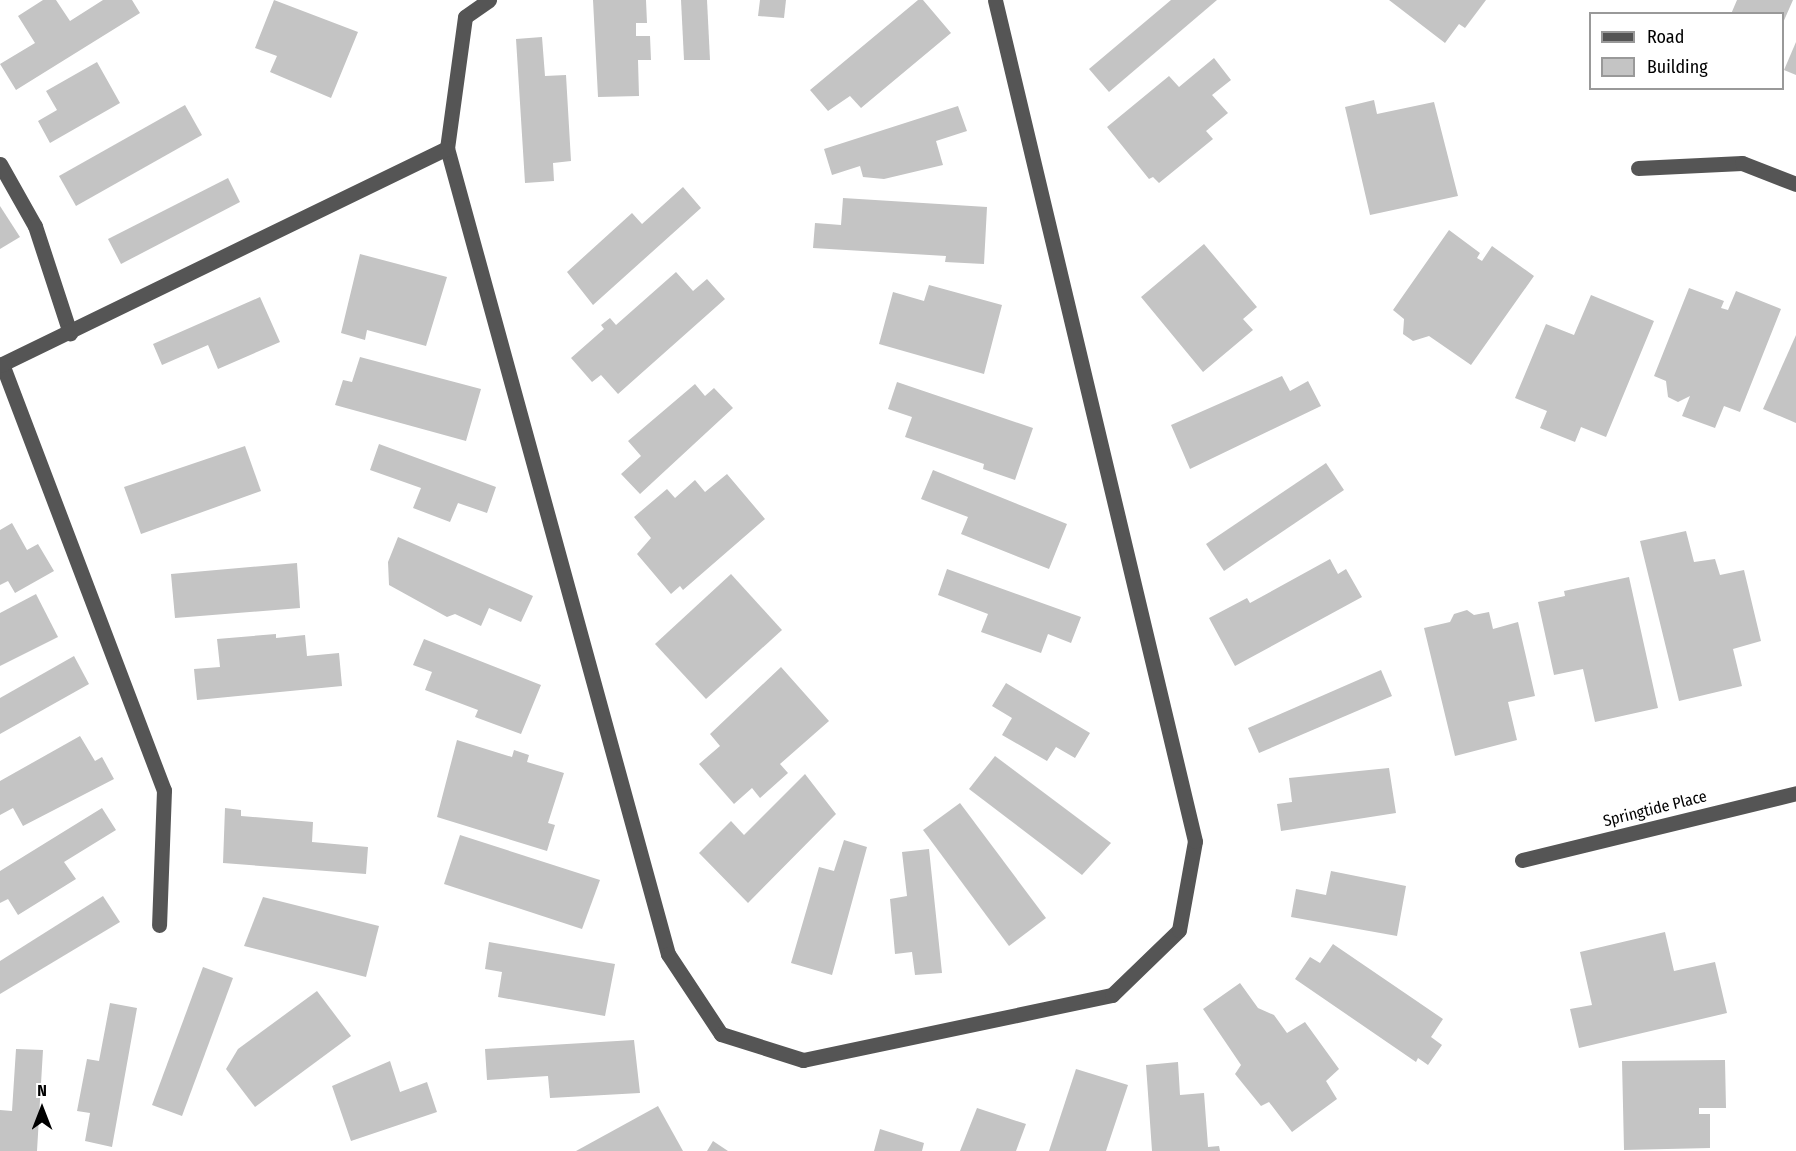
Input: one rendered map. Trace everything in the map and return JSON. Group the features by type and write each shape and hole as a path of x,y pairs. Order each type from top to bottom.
{"street":[{"path":"489,0 465,17 447,148 668,954 721,1034 803,1060 1112,995 1179,930 1195,841 995,0"},
{"path":"159,925 164,790 1,364 70,333 447,148"},
{"path":"1638,168 1742,163 1796,184"},
{"path":"0,164 35,226 70,333"},
{"name":"Springtide Place","path":"1522,860 1796,793"}],"building":[{"path":"43,0 56,0 70,21 103,0 132,0 140,13 16,90 0,64 35,43 18,16"},
{"path":"274,0 358,32 331,98 270,72 277,56 255,48"},
{"path":"593,0 646,0 647,23 636,23 636,36 650,36 651,60 638,60 639,96 598,97"},
{"path":"681,0 707,0 710,60 684,60"},
{"path":"760,0 786,0 784,18 758,16"},
{"path":"918,0 923,0 951,33 861,108 850,96 828,111 810,90"},
{"path":"1171,0 1217,0 1109,92 1089,69"},
{"path":"1389,0 1486,0 1465,28 1459,24 1445,43"},
{"path":"1737,0 1793,0 1784,20 1784,12 1732,12"},
{"path":"542,37 545,76 566,75 571,161 553,163 554,181 525,183 516,39"},
{"path":"1796,42 1796,75 1784,70"},
{"path":"1214,58 1231,80 1212,95 1228,113 1206,131 1213,139 1159,183 1153,177 1149,179 1107,127 1169,76 1179,87"},
{"path":"97,62 120,103 50,143 38,121 57,110 46,91"},
{"path":"1374,100 1377,114 1434,102 1458,196 1370,215 1345,107"},
{"path":"185,105 202,135 76,206 59,176"},
{"path":"958,106 967,131 936,141 943,165 884,179 863,177 860,166 832,175 824,149"},
{"path":"228,178 240,202 121,264 108,239"},
{"path":"683,187 701,208 593,305 567,272 632,213 642,224"},
{"path":"843,198 987,207 984,264 945,262 946,256 813,248 815,223 841,225"},
{"path":"0,206 20,237 0,249"},
{"path":"1449,230 1480,253 1477,258 1482,261 1492,246 1534,276 1471,365 1429,336 1413,341 1403,334 1404,319 1393,310"},
{"path":"1204,244 1257,307 1243,319 1253,330 1203,372 1141,297"},
{"path":"360,254 447,277 426,346 367,330 365,340 341,333"},
{"path":"676,272 693,291 707,279 725,299 618,394 601,375 592,382 571,358 604,329 601,325 610,318 616,325"},
{"path":"929,285 1002,305 984,374 879,344 893,292 924,301"},
{"path":"1689,288 1724,301 1721,308 1728,310 1736,291 1781,309 1740,412 1724,406 1715,428 1682,416 1690,396 1678,402 1668,397 1666,381 1654,376"},
{"path":"1591,295 1654,321 1606,437 1581,427 1575,442 1540,428 1547,411 1515,398 1546,324 1574,335"},
{"path":"260,297 280,342 218,369 208,345 162,365 153,344"},
{"path":"1796,335 1796,423 1763,409"},
{"path":"360,357 481,389 466,441 335,405 343,380 352,382"},
{"path":"1282,376 1290,391 1308,381 1321,406 1190,469 1171,425"},
{"path":"897,382 1033,428 1015,480 983,469 984,464 905,437 912,417 888,409"},
{"path":"695,384 705,396 714,388 733,408 640,494 621,474 641,456 628,441"},
{"path":"379,444 496,487 487,513 458,503 450,522 413,508 421,488 370,470"},
{"path":"245,446 261,491 141,534 124,487"},
{"path":"1326,463 1344,490 1224,571 1206,544"},
{"path":"933,470 1067,524 1049,569 961,534 968,517 921,499"},
{"path":"727,474 765,519 683,590 680,586 671,594 637,554 651,538 634,517 667,489 675,498 695,480 705,492"},
{"path":"12,523 27,550 38,544 54,571 15,593 8,581 0,585 0,530"},
{"path":"1686,531 1694,562 1715,559 1720,575 1744,570 1761,641 1733,649 1742,686 1679,701 1640,541"},
{"path":"398,537 533,596 521,622 489,608 481,626 455,614 447,617 389,585 388,562"},
{"path":"1330,559 1338,574 1346,569 1362,597 1235,666 1209,618 1247,598 1250,603"},
{"path":"297,563 300,608 175,618 171,574"},
{"path":"947,569 1081,617 1071,643 1048,634 1041,653 981,632 988,614 938,595"},
{"path":"731,574 782,630 706,699 655,644"},
{"path":"1629,577 1658,708 1595,722 1583,669 1554,675 1538,602 1565,596 1564,591"},
{"path":"36,594 58,637 0,666 0,613"},
{"path":"1467,610 1474,615 1489,612 1493,629 1518,622 1535,696 1508,702 1517,740 1455,756 1424,628 1450,622 1454,614"},
{"path":"276,634 276,638 305,635 307,656 339,653 342,686 197,700 194,669 220,667 217,639"},
{"path":"424,639 541,685 521,734 475,717 478,710 425,690 432,672 413,665"},
{"path":"74,656 89,684 0,734 0,698"},
{"path":"781,667 829,721 780,764 788,773 760,798 752,788 734,804 699,764 720,746 710,734"},
{"path":"1381,670 1392,696 1259,753 1248,728"},
{"path":"1006,683 1090,733 1075,758 1056,747 1047,761 1002,735 1012,718 992,706"},
{"path":"80,736 95,761 102,757 114,779 23,826 13,808 0,815 0,781"},
{"path":"457,740 512,757 514,750 529,755 527,762 564,773 548,823 555,825 547,851 437,817"},
{"path":"995,756 1111,843 1082,875 969,789"},
{"path":"1389,768 1396,813 1281,831 1277,804 1292,802 1289,778"},
{"path":"805,774 836,814 748,903 699,853 731,821 744,835"},
{"path":"960,803 1046,918 1009,946 923,830"},
{"path":"102,808 116,830 64,862 76,879 18,915 8,899 0,903 0,871"},
{"path":"225,808 241,810 241,816 313,822 312,842 368,847 366,874 223,863"},
{"path":"460,835 600,880 582,929 444,884"},
{"path":"844,840 867,847 832,975 791,963 819,867 834,871"},
{"path":"929,849 942,973 915,975 912,952 895,954 890,899 907,896 902,852"},
{"path":"1331,871 1406,886 1397,936 1291,917 1296,889 1326,895"},
{"path":"103,896 120,922 0,994 0,961"},
{"path":"263,897 379,926 366,977 244,946"},
{"path":"1665,932 1674,971 1715,962 1727,1013 1579,1048 1570,1009 1592,1005 1580,952"},
{"path":"489,942 615,964 605,1016 498,997 502,972 485,969"},
{"path":"1333,944 1443,1019 1431,1037 1442,1045 1428,1065 1418,1058 1416,1062 1295,979 1310,957 1320,963"},
{"path":"203,967 233,978 182,1116 152,1105"},
{"path":"1240,983 1258,1008 1274,1015 1287,1033 1305,1022 1339,1069 1326,1081 1337,1099 1292,1132 1269,1102 1261,1106 1235,1074 1241,1065 1203,1009"},
{"path":"317,991 351,1036 255,1107 226,1069 238,1049"},
{"path":"110,1003 137,1008 112,1147 85,1141 90,1113 77,1111 87,1059 99,1061"},
{"path":"634,1040 640,1093 550,1098 548,1076 487,1080 485,1049"},
{"path":"16,1049 43,1050 37,1151 0,1151 0,1110 12,1111"},
{"path":"1725,1060 1726,1108 1699,1108 1699,1114 1710,1114 1710,1148 1624,1150 1622,1061"},
{"path":"390,1061 400,1092 427,1082 437,1112 351,1141 332,1086"},
{"path":"1178,1062 1180,1095 1204,1093 1208,1147 1219,1146 1220,1151 1152,1151 1146,1065"},
{"path":"1076,1069 1128,1085 1106,1151 1049,1151"},
{"path":"658,1106 683,1151 576,1151"},
{"path":"977,1108 1026,1124 1016,1151 960,1151"},
{"path":"880,1129 924,1143 922,1151 874,1151"},
{"path":"713,1141 728,1151 707,1151"}]}
